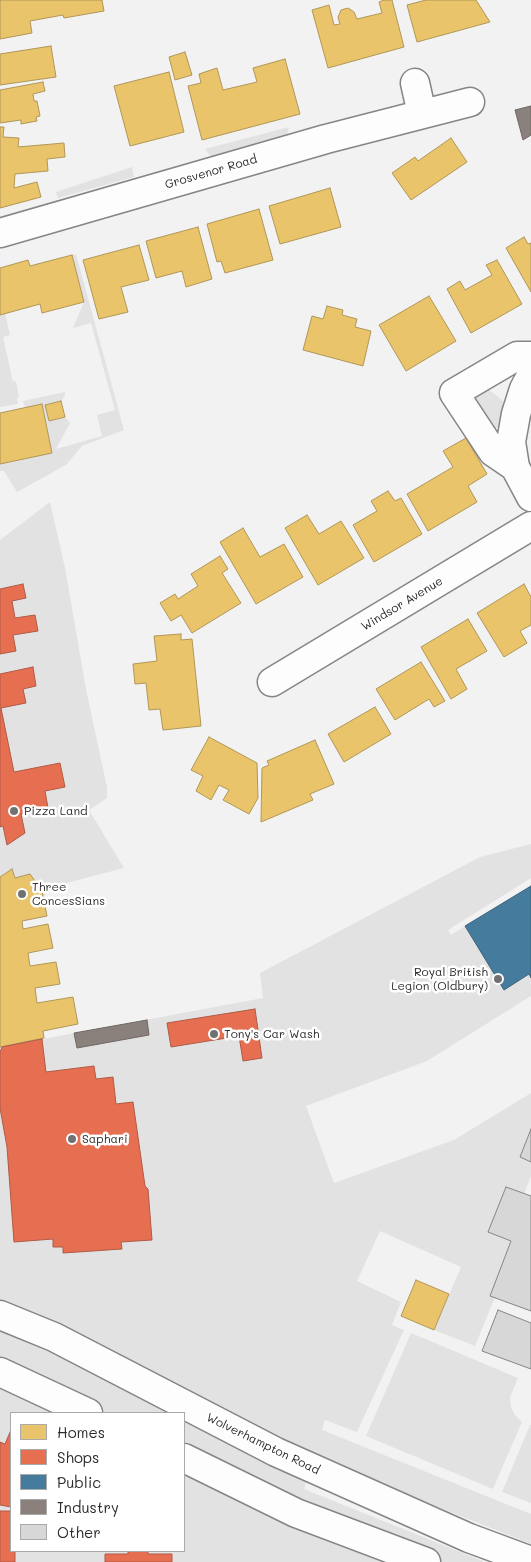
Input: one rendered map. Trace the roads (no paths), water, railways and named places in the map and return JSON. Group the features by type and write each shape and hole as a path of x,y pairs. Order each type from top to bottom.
{"main road":[{"path":"415,83 422,114"},
{"name":"Grosvenor Road","path":"0,233 326,139 470,102"},
{"path":"514,467 493,452 454,393 517,356 531,356"},
{"path":"531,376 524,389 516,414 511,442 514,467 531,497"},
{"name":"Windsor Avenue","path":"272,682 531,526"},
{"name":"Wolverhampton Road","path":"0,1315 54,1337 276,1452 470,1538 531,1561"},
{"path":"0,1372 86,1412"},
{"path":"185,1458 296,1513 426,1562"}],"place":[{"name":"Pizza Land","path":"14,811"},
{"name":"Three ConcesSians","path":"22,894"},
{"name":"Royal British Legion (Oldbury)","path":"498,979"},
{"name":"Tony's Car Wash","path":"214,1034"},
{"name":"Saphari","path":"72,1139"}]}
